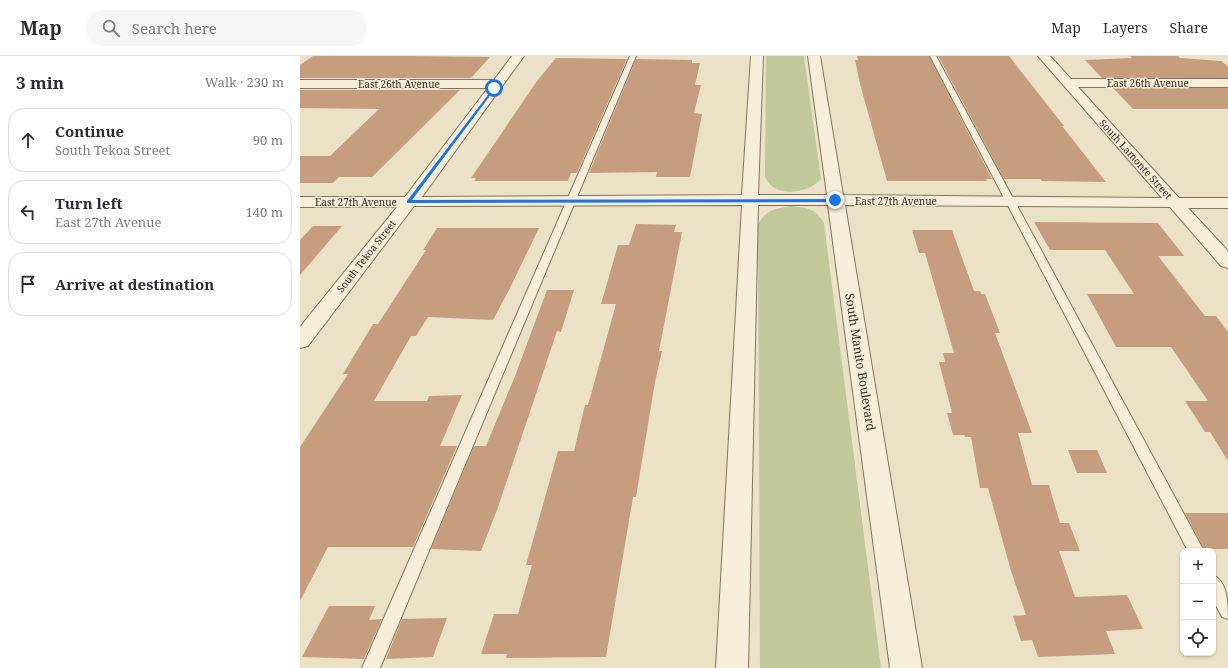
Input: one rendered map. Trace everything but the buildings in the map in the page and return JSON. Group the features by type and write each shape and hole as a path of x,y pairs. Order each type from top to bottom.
{"street":[{"name":"South Tekoa Street","path":"300,341 409,202 518,56"},
{"path":"732,668 757,56"},
{"name":"South Manito Boulevard","path":"814,56 906,668"},
{"name":"South Lamonte Street","path":"1044,56 1228,262"},
{"name":"East 26th Avenue","path":"1069,83 1228,83"},
{"name":"East 26th Avenue","path":"300,84 497,84"},
{"name":"East 27th Avenue","path":"300,202 835,200 1228,203"}],"lane":[{"path":"370,668 633,56"},
{"path":"933,56 1194,548"},
{"path":"1214,584 1228,611"}],"green space":[{"path":"766,56 804,56 821,179 808,188 800,191 791,192 775,188 769,183 765,176"},
{"path":"791,206 802,207 814,212 824,223 881,668 760,668 758,224 765,215 772,210"}],"route":[{"path":"494,88 409,202 835,200"}]}
